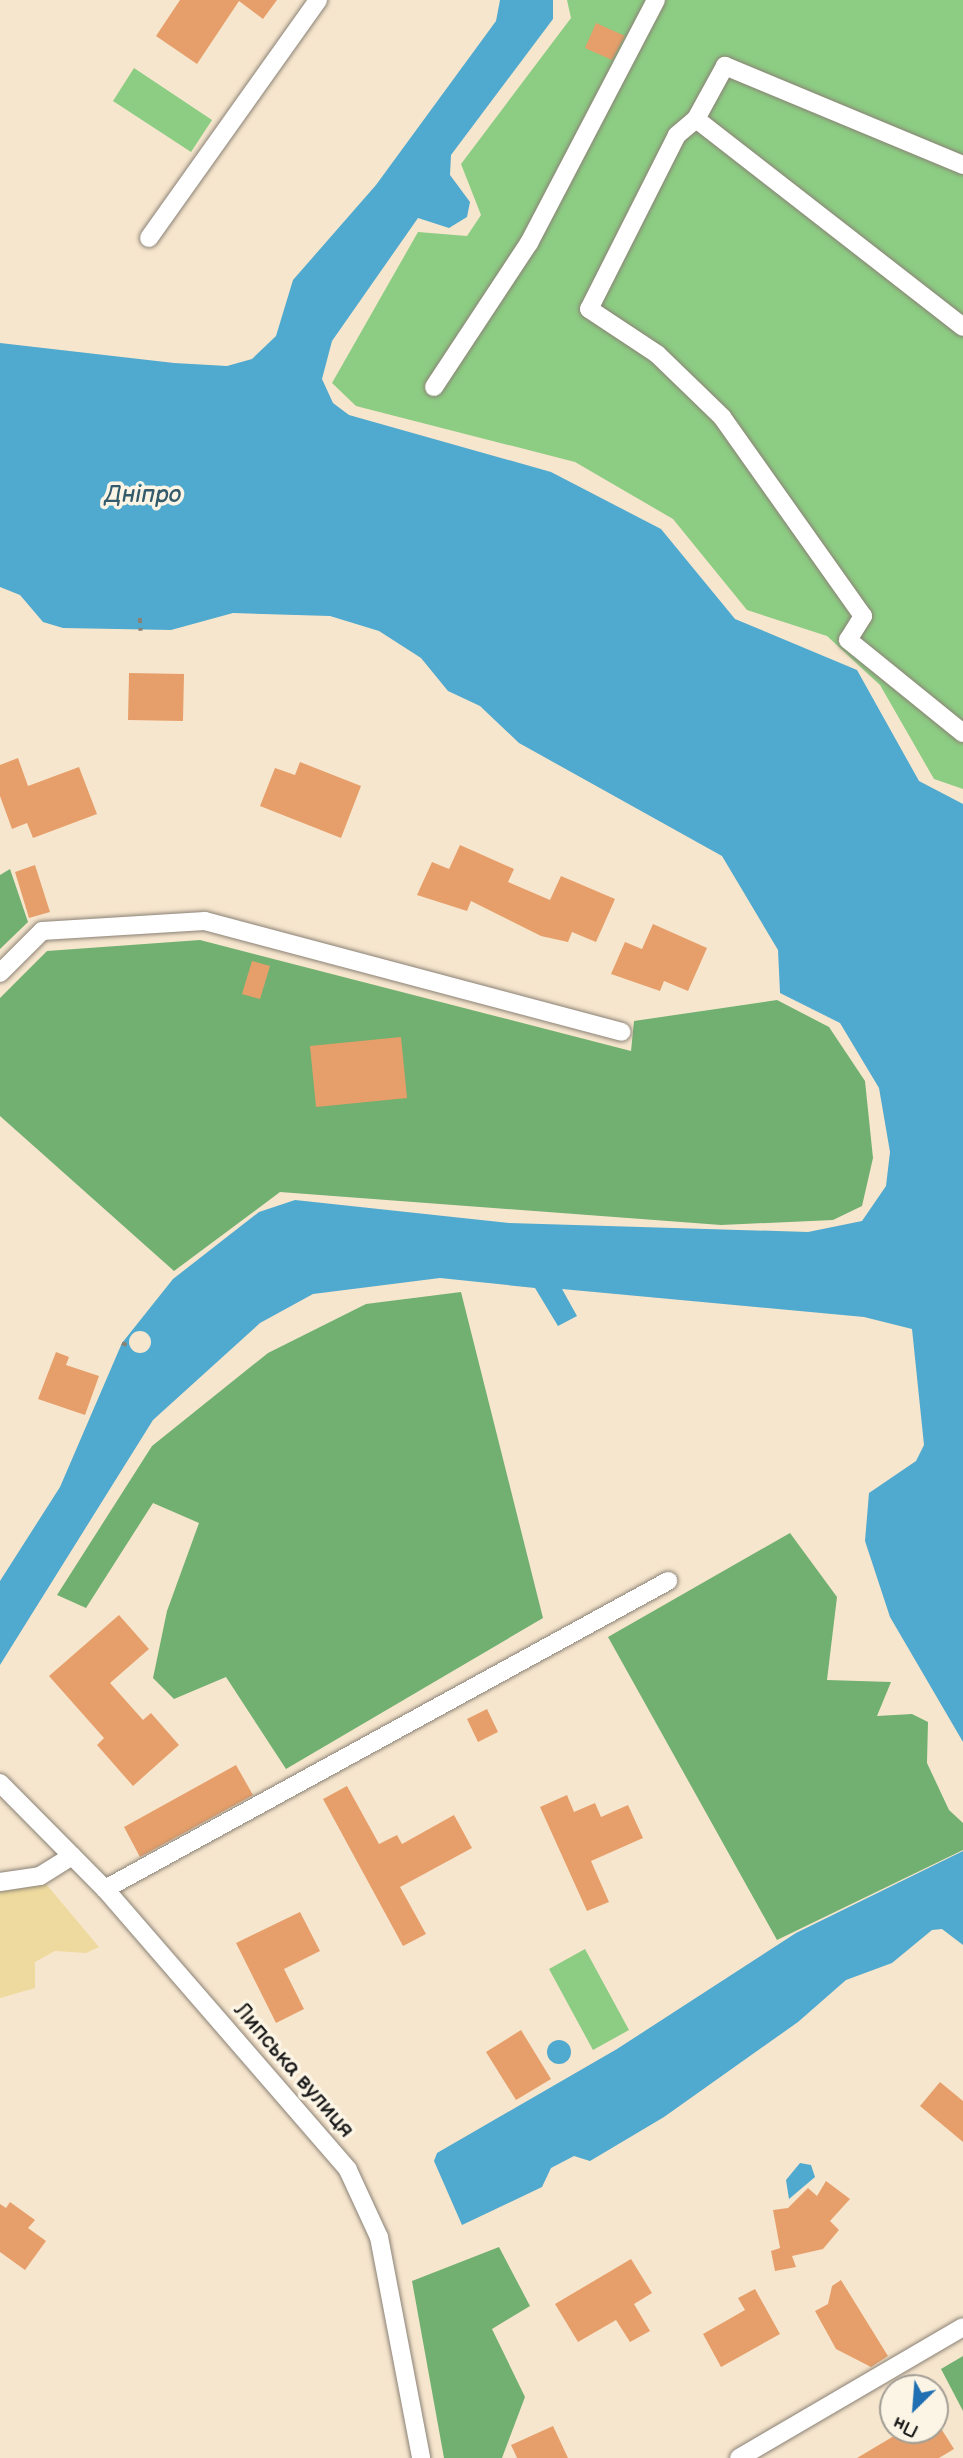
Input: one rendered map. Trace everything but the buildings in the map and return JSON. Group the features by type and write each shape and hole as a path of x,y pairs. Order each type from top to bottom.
{"street":[{"path":"149,238 318,0"},
{"path":"434,387 529,243 656,0"},
{"path":"963,165 726,66 696,119 677,135 589,309 657,354 722,417 863,616 848,640 963,733"},
{"path":"696,119 963,327"},
{"path":"0,973 42,931 205,921 621,1032"},
{"path":"105,1889 668,1581"},
{"name":"Липська вулиця","path":"0,1783 105,1889 348,2170 379,2237 421,2458"},
{"path":"0,1882 40,1876 72,1856"},
{"path":"739,2458 963,2327"}],"path":[{"path":"140,618 141,631"},
{"path":"122,1343 129,1346"}],"green space":[{"path":"567,0 963,0 963,789 934,779 880,685 827,636 747,610 673,519 575,462 356,406 332,383 418,232 467,236 481,215 461,164 571,18"},
{"path":"134,68 212,120 191,152 113,101"},
{"path":"10,869 28,922 0,949 0,875"},
{"path":"200,940 631,1051 634,1021 777,1000 829,1027 865,1081 873,1158 862,1206 833,1220 721,1225 280,1192 174,1271 0,1116 0,998 47,951"},
{"path":"461,1292 543,1618 286,1769 226,1677 174,1699 153,1678 167,1611 199,1523 153,1503 86,1608 57,1595 152,1446 268,1353 366,1304"},
{"path":"790,1533 837,1597 827,1680 891,1682 877,1716 912,1714 928,1722 927,1763 949,1810 963,1823 963,1850 777,1940 608,1637"},
{"path":"585,1949 629,2030 593,2050 549,1969"},
{"path":"499,2247 530,2306 492,2329 525,2397 502,2458 444,2458 412,2281"},
{"path":"963,2356 963,2411 949,2384 949,2374 944,2374 941,2369"}],"sand":[{"path":"46,1884 99,1947 86,1953 55,1951 35,1962 35,1988 0,1998 0,1892"}],"water":[{"name":"Дніпро","path":"500,0 553,0 553,19 451,155 450,175 470,202 467,217 449,228 418,218 332,341 322,379 333,403 349,415 551,472 661,529 735,619 857,670 919,781 963,804 963,1742 890,1617 865,1541 869,1493 916,1461 924,1445 912,1329 864,1317 562,1289 577,1316 558,1326 535,1288 440,1278 313,1294 260,1323 153,1420 0,1665 0,1581 60,1487 122,1343 173,1279 259,1212 295,1200 509,1223 808,1232 862,1221 886,1186 890,1152 879,1088 840,1023 780,993 778,950 722,856 519,743 480,706 448,691 421,658 379,631 330,616 233,613 171,630 63,628 43,622 20,595 0,587 0,343 174,363 227,366 252,359 276,336 293,280 376,185 496,21"},
{"path":"963,1851 963,1945 942,1929 932,1930 892,1963 846,1980 798,2022 664,2117 590,2161 574,2156 551,2168 542,2187 462,2225 434,2161 437,2153 617,2049 796,1933"},
{"path":"559,2040 570,2047 571,2052 564,2063 559,2064 548,2057 547,2052 554,2041"},
{"path":"800,2163 811,2165 815,2177 789,2199 786,2180"}],"pier":[{"path":"140,1331 148,1334 151,1342 148,1350 140,1353 132,1350 129,1342 132,1334"}]}
